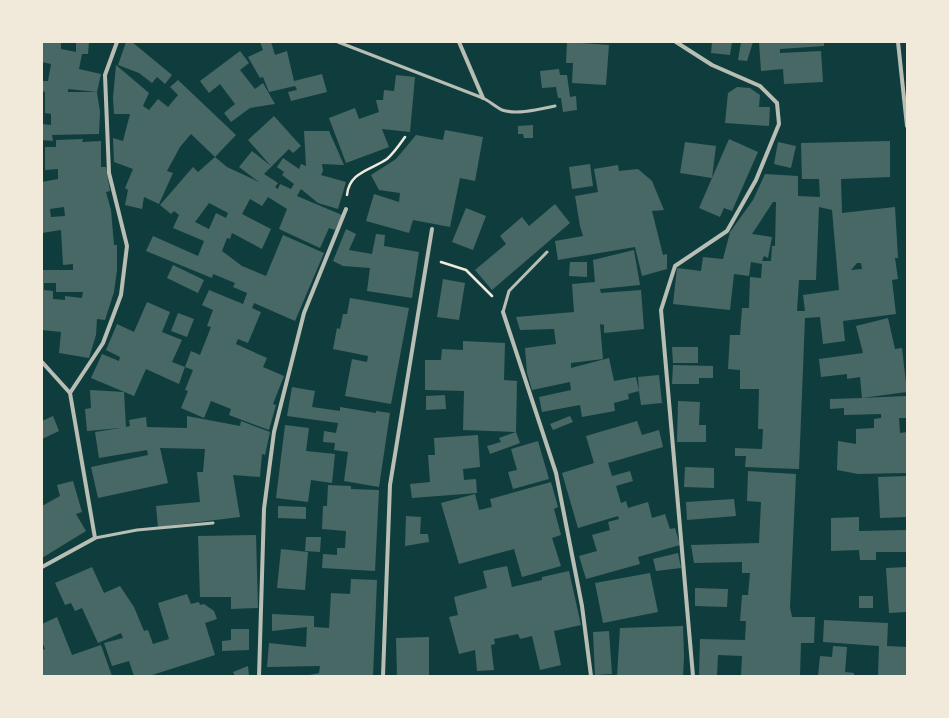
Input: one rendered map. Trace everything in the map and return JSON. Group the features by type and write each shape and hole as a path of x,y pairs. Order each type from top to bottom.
{"street":[{"path":"70,394 103,343 121,294 127,246 109,173 105,75 117,42"},
{"path":"459,42 483,98"},
{"path":"676,42 712,65 760,86 777,103 779,124 756,180 726,231 675,266 661,310 693,676"},
{"path":"898,42 907,126"},
{"path":"259,676 264,509 274,432 304,313 346,209"},
{"path":"383,676 390,485 432,229"},
{"path":"503,312 556,473 582,606 591,676"},
{"path":"42,362 70,394 95,538 42,567"}],"lane":[{"path":"338,42 483,98 502,110 514,112 555,106"},
{"path":"503,312 509,291 547,252"},
{"path":"95,538 137,530 213,523"}],"path":[{"path":"346,209 350,181 387,158 396,150 405,137"},
{"path":"427,258 466,270 490,292 503,312"}],"building":[{"path":"42,42 61,42 61,49 76,52 76,42 89,42 88,54 82,54 79,69 101,74 97,92 100,112 99,134 52,135 53,141 42,140 42,124 51,125 51,114 45,113 45,92 42,91 42,81 48,81 51,64 42,62","holes":["68,89 97,92 68,92"]},
{"path":"126,42 132,42 172,75 165,84 157,77 152,83 139,73 118,65"},
{"path":"260,42 271,42 275,55 287,51 294,81 322,74 327,92 291,101 288,92 297,90 295,86 269,92 263,77 260,78 248,57 263,50"},
{"path":"567,42 609,45 606,85 572,83 573,63 566,63"},
{"path":"712,42 732,42 730,55 711,53"},
{"path":"741,42 753,42 747,61 738,60"},
{"path":"759,42 824,42 824,46 780,49 780,53 821,51 823,82 784,84 783,69 761,71"},
{"path":"240,51 249,63 240,70 255,89 263,83 275,104 250,108 231,122 224,113 235,104 220,84 209,93 200,81"},
{"path":"116,65 149,93 143,106 149,110 158,99 168,107 178,95 170,87 178,80 236,135 215,157 191,134 180,147 167,171 173,173 159,204 144,197 142,209 125,205 128,190 125,188 133,169 114,162 113,138 123,141 130,114 114,114 113,98"},
{"path":"559,69 560,75 567,75 570,97 576,96 577,110 563,112 561,98 558,98 556,87 542,88 540,71"},
{"path":"396,75 415,77 410,132 382,129 389,147 346,163 329,118 355,108 359,119 379,112 376,100 383,100 384,90 394,91"},
{"path":"737,87 750,88 760,95 759,107 770,107 769,126 725,123 728,93"},
{"path":"274,116 301,146 293,153 289,149 264,174 278,183 275,187 278,189 280,184 291,189 294,184 282,175 284,172 277,167 283,158 299,169 301,164 306,166 304,131 329,131 344,165 322,164 323,171 321,175 346,182 338,209 318,203 301,189 297,196 342,215 335,230 329,228 320,248 279,229 287,209 268,197 262,206 250,199 242,214 271,229 262,249 232,233 230,239 227,238 222,251 242,266 266,276 283,235 324,253 295,321 254,303 252,308 261,312 248,343 238,339 236,344 267,358 263,367 284,376 273,404 276,405 269,430 229,415 231,409 211,401 204,418 181,408 188,391 185,390 193,370 185,367 191,351 200,355 211,327 207,326 213,310 202,305 209,290 243,304 247,293 233,287 235,283 213,274 212,278 146,251 153,236 198,256 204,241 173,228 179,215 174,211 171,214 160,205 193,167 198,172 215,157 227,167 259,182 239,167 252,151 271,166 248,140","holes":["209,203 228,213 226,218 216,213 209,229 195,222"]},
{"path":"533,125 533,138 524,138 523,134 518,134 518,126"},
{"path":"445,130 483,137 475,181 460,178 450,227 413,220 409,233 366,221 374,194 399,202 400,193 379,190 371,175 396,159 416,135 443,140"},
{"path":"83,139 82,142 101,141 101,167 106,167 110,191 106,192 111,210 114,245 117,245 117,270 114,292 105,320 97,319 96,335 89,358 59,353 61,332 42,330 42,270 73,270 73,264 63,265 61,230 42,233 42,182 58,179 58,169 45,170 45,147 56,147 56,140","holes":["64,207 65,216 51,217 50,209","44,283 56,283 56,292 83,292 82,298 65,296 65,300 53,299 53,291 44,290"]},
{"path":"729,139 758,152 732,211 724,208 720,217 699,208"},
{"path":"890,141 890,177 841,179 842,213 895,207 898,258 895,258 898,279 892,280 896,314 843,321 845,341 823,344 820,317 805,318 799,469 745,467 746,456 735,456 735,448 762,449 763,429 758,429 759,389 740,389 740,370 728,369 730,335 740,335 742,308 749,308 750,277 761,278 762,264 751,262 749,276 734,274 730,310 673,304 677,268 701,271 703,257 723,259 730,232 753,200 765,174 798,176 798,196 820,197 819,179 802,179 801,143","holes":["773,202 776,202 775,246 772,246 771,261 762,261 764,256 768,258 772,237 752,234","819,207 832,210 839,290 803,295 805,311 797,311 799,280 816,280","857,263 861,263 862,269 851,270"]},
{"path":"685,142 716,146 712,178 680,173"},
{"path":"778,142 796,146 791,168 774,164"},
{"path":"590,164 593,186 572,189 569,167"},
{"path":"618,165 619,171 638,169 652,181 664,210 652,211 663,255 667,254 667,269 642,276 635,247 558,260 555,241 583,236 575,196 598,192 594,169"},
{"path":"555,204 570,223 492,290 475,270 506,244 500,236 522,217 529,226"},
{"path":"466,208 486,216 473,250 452,242"},
{"path":"346,229 356,234 349,250 372,254 376,234 385,235 384,246 419,252 412,298 367,291 370,268 343,266 333,261"},
{"path":"634,250 640,285 600,289 601,293 641,290 644,329 604,333 604,325 600,324 603,359 571,363 571,368 609,358 614,381 636,377 639,391 628,394 629,399 614,403 615,411 582,417 580,405 542,412 539,397 571,390 570,382 532,390 527,373 525,348 556,344 554,329 520,330 516,317 574,312 572,284 595,282 593,260"},
{"path":"570,262 587,262 587,277 569,276"},
{"path":"173,265 204,280 198,293 167,278"},
{"path":"443,279 465,283 459,320 437,317"},
{"path":"350,298 409,308 391,404 345,396 352,359 367,362 368,356 333,349 337,328 340,329 343,314 347,314"},
{"path":"147,302 170,312 162,332 182,340 172,362 185,367 179,384 146,369 134,396 91,378 102,354 119,361 120,357 106,350 117,324 134,332"},
{"path":"178,313 194,319 187,337 171,331"},
{"path":"888,318 895,349 902,348 907,392 862,398 860,377 847,379 847,374 821,377 819,359 863,353 856,326"},
{"path":"463,341 505,343 504,380 517,381 516,432 463,430 464,391 425,390 425,360 441,360 442,349 463,350"},
{"path":"672,347 698,347 698,363 673,363"},
{"path":"673,365 713,366 713,378 699,378 699,384 672,384"},
{"path":"659,375 662,403 641,405 638,377"},
{"path":"292,387 315,391 312,407 340,411 340,407 376,413 376,411 390,413 379,487 344,481 348,452 334,450 335,443 323,442 324,431 336,433 338,423 287,416"},
{"path":"90,390 124,392 126,427 130,426 129,420 146,417 147,427 187,428 187,416 240,426 241,421 270,432 265,455 262,454 260,477 233,475 240,517 158,527 156,506 200,502 197,472 203,472 205,449 160,448 168,483 98,498 91,467 148,455 147,450 99,458 95,432 120,428 87,431 85,409 91,408"},
{"path":"445,395 446,409 426,410 426,396"},
{"path":"907,396 907,418 899,418 900,433 907,432 907,473 858,474 837,470 838,441 856,444 856,429 874,428 874,419 881,418 881,414 844,415 844,408 830,409 830,399"},
{"path":"678,401 700,402 699,425 706,425 706,442 677,442"},
{"path":"53,416 59,431 42,439 42,421"},
{"path":"570,416 573,422 553,430 550,424"},
{"path":"637,421 642,435 659,430 663,447 608,463 612,476 630,471 633,481 616,486 621,503 626,501 628,508 648,502 652,518 665,514 670,529 675,528 680,545 638,557 640,564 586,579 579,556 597,551 592,535 610,530 608,522 619,519 618,516 578,528 562,473 594,463 586,436"},
{"path":"285,425 309,428 306,451 335,454 332,483 311,480 308,502 276,498"},
{"path":"516,432 520,443 490,454 487,446 501,442 499,438"},
{"path":"478,435 480,467 463,469 464,480 476,479 477,493 412,498 410,484 430,482 428,455 435,455 434,438"},
{"path":"538,441 549,479 513,489 508,472 517,470 511,449"},
{"path":"685,467 714,468 714,488 684,487"},
{"path":"748,471 796,474 790,607 792,617 815,617 814,643 801,643 800,676 741,676 742,656 718,655 717,676 699,676 700,639 745,640 746,621 740,621 742,595 748,595 750,573 742,573 742,562 694,563 691,545 759,543 761,502 747,501"},
{"path":"907,476 907,517 880,518 878,477"},
{"path":"73,481 82,512 76,514 86,531 42,558 42,506 60,496 57,485"},
{"path":"551,482 558,507 554,509 561,535 552,538 561,566 522,577 514,549 459,564 441,503 475,494 479,510 492,507 490,499"},
{"path":"328,485 351,486 351,489 379,490 375,571 322,568 323,554 337,555 337,548 345,548 346,531 322,529 323,506 327,506"},
{"path":"734,499 736,516 687,520 686,502"},
{"path":"278,506 306,507 306,519 278,518"},
{"path":"406,516 421,517 420,534 428,534 429,542 405,546"},
{"path":"859,517 859,531 907,530 907,552 876,552 876,560 860,560 859,550 831,551 831,518"},
{"path":"256,535 258,608 231,609 231,597 200,597 198,536"},
{"path":"306,537 321,537 320,552 305,551"},
{"path":"281,549 308,552 305,590 277,588"},
{"path":"678,553 681,568 656,571 653,559"},
{"path":"507,566 512,587 542,580 542,577 569,571 581,625 554,631 561,665 540,670 532,636 520,639 518,634 494,639 495,644 491,645 494,670 477,671 475,650 459,654 449,617 458,615 454,597 487,588 483,571"},
{"path":"92,567 104,593 120,586 134,607 144,631 148,630 153,644 169,639 158,603 187,594 191,604 199,602 200,605 204,604 214,611 217,619 205,623 215,655 149,676 134,676 129,661 112,666 104,643 123,638 121,633 98,643 82,608 75,611 71,603 65,605 55,583"},
{"path":"907,567 907,612 889,613 886,568"},
{"path":"650,573 658,612 603,623 595,583"},
{"path":"351,579 377,580 373,676 305,676 319,673 320,666 267,667 269,643 306,647 307,627 272,631 272,614 314,616 314,627 329,628 331,593 350,594"},
{"path":"695,588 728,589 727,607 695,606"},
{"path":"859,596 873,596 873,608 859,608"},
{"path":"57,617 72,655 101,645 112,676 42,676 42,650 45,649 42,642 42,624"},
{"path":"824,620 888,623 887,646 907,647 907,676 878,676 879,646 823,642"},
{"path":"683,626 683,676 617,676 620,628"},
{"path":"231,629 249,629 249,650 222,651 222,641 231,640"},
{"path":"609,631 612,674 595,675 593,632"},
{"path":"429,637 429,676 397,676 396,638"},
{"path":"833,646 847,647 845,672 854,673 854,676 818,676 820,656 832,657"},
{"path":"248,666 249,676 235,676 233,672"}]}
